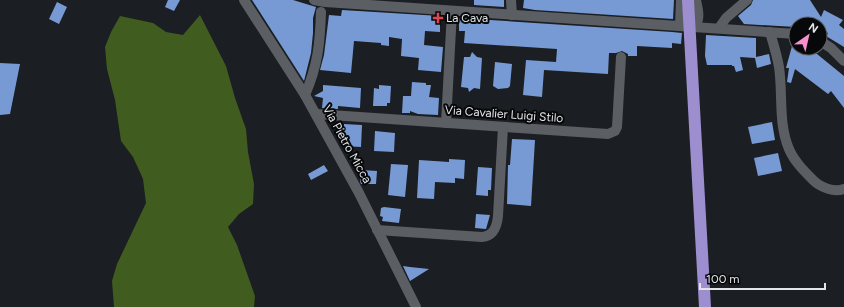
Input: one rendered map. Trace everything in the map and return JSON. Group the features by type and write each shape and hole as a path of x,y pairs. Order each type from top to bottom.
{"highway":[{"path":"688,0 705,307"}],"street":[{"name":"Via Pietro Micca","path":"244,0 316,114 359,193 416,307"},
{"path":"511,0 512,15"},
{"path":"680,26 681,0"},
{"path":"694,27 698,22 696,0"},
{"path":"715,28 747,0"},
{"path":"319,1 788,33"},
{"path":"446,123 452,11"},
{"path":"305,95 313,76 317,61 321,12"},
{"path":"698,12 715,28"},
{"path":"770,32 779,68 783,129 789,150 800,167 818,185 830,189 844,189"},
{"path":"828,46 844,61"},
{"name":"Via Cavalier Luigi Stilo","path":"316,114 611,134 615,131 618,122 621,56"},
{"path":"377,230 482,237 487,237 492,233 497,224 498,216 503,127"}],"green space":[{"path":"200,15 226,66 246,129 248,152 254,184 253,204 239,214 228,227 237,245 255,296 254,307 114,307 112,281 117,264 146,203 143,179 133,157 121,141 115,100 107,69 105,47 120,16 153,23 166,32 183,35"}],"building":[{"path":"168,0 180,0 174,11 165,7"},
{"path":"252,0 293,0 316,7 313,18 311,53 304,81"},
{"path":"474,0 504,0 504,7 474,5"},
{"path":"524,0 674,0 673,19 535,10 523,8"},
{"path":"753,0 810,0 820,16 788,16 788,27 744,24 738,16 751,5"},
{"path":"57,2 67,7 59,24 49,19"},
{"path":"342,10 440,16 440,32 425,31 424,45 443,47 441,72 418,70 419,58 401,56 402,39 389,37 389,46 381,45 381,43 354,41 351,73 320,70 324,55 329,15 341,16"},
{"path":"824,10 843,20 839,25 844,29 844,47 828,37 828,16 821,16"},
{"path":"459,18 682,33 681,44 672,43 672,48 637,46 637,56 628,56 628,54 622,51 609,53 608,74 544,70 542,97 523,95 526,60 556,62 557,49 464,43 465,31 459,31"},
{"path":"706,35 756,38 756,57 769,54 771,64 757,68 755,58 740,57 743,70 736,72 734,66 732,65 707,65 705,56"},
{"path":"472,52 477,57 482,58 480,89 474,88 469,92 468,88 461,87 464,57 470,57"},
{"path":"789,56 819,56 844,76 844,108 831,91 828,94 795,69 791,83 787,82 789,68 786,68"},
{"path":"495,62 512,64 510,86 508,88 498,89 493,86"},
{"path":"0,63 20,64 10,114 0,115"},
{"path":"412,82 431,85 429,97 439,98 438,115 418,114 410,111 410,113 402,113 403,96 411,96"},
{"path":"323,85 361,88 360,108 338,106 338,109 322,108 323,98 314,96 323,91"},
{"path":"379,85 391,86 390,103 387,103 387,106 373,106 374,88 379,89"},
{"path":"772,122 775,140 752,144 748,127"},
{"path":"344,124 362,125 361,147 342,146"},
{"path":"375,131 395,133 394,152 374,151"},
{"path":"512,139 535,140 531,206 507,204 508,165 510,165"},
{"path":"778,153 782,171 758,176 754,158"},
{"path":"449,159 465,160 464,179 455,178 455,183 435,182 434,199 417,198 419,160 449,162"},
{"path":"391,164 408,165 405,197 388,195"},
{"path":"324,165 328,171 311,180 308,174"},
{"path":"478,167 492,168 491,190 488,190 488,196 476,195"},
{"path":"361,170 377,171 376,184 361,184"},
{"path":"381,208 401,209 399,223 382,221 383,217 380,216"},
{"path":"476,214 490,215 486,229 475,228"},
{"path":"403,266 410,267 429,269 410,281"}],"place":[{"name":"La Cava","path":"438,18"}]}
